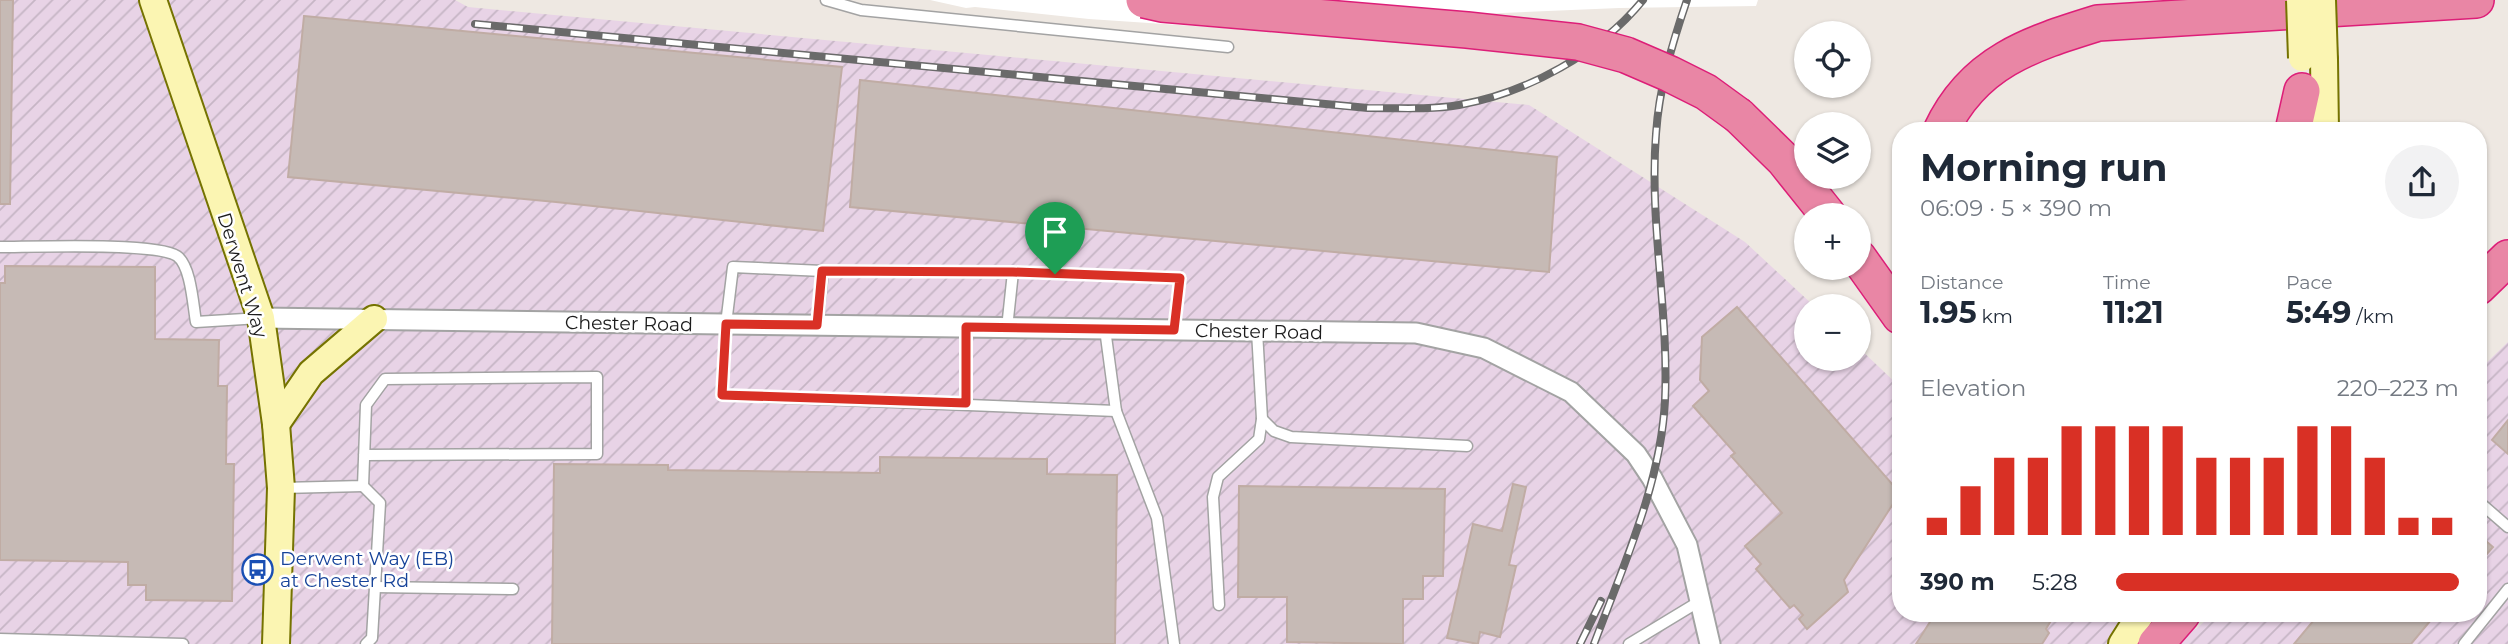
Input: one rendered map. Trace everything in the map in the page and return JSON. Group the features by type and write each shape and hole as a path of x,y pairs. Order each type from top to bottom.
{"highway":[{"path":"1144,0 1162,4 1578,42 1626,55 1706,92 1739,116 1784,160 1818,203"},
{"path":"1945,122 1951,110 1988,69 2041,41 2098,23 2476,0"},
{"path":"2295,122 2309,70"},
{"path":"2487,278 2508,258"},
{"path":"1871,275 1892,305"},
{"path":"2157,644 2175,622"}],"street":[{"name":"Derwent Way","path":"153,0 261,318 276,424 281,488 276,644"},
{"path":"2300,0 2309,70 2323,122"},
{"path":"2303,122 2322,0"},
{"name":"Chester Road","path":"261,318 1416,333 1484,348 1571,393 1636,454 1652,478 1687,545 1710,644"},
{"path":"276,424 311,373 374,319"},
{"path":"2122,644 2136,622"},
{"path":"2150,644 2163,622"}],"lane":[{"path":"826,0 861,10 1228,47"},
{"path":"0,247 151,248 177,256 187,271 196,322 261,318"},
{"path":"1116,411 722,395 733,267 1180,278 1174,330"},
{"path":"817,325 822,271"},
{"path":"1007,328 1013,272"},
{"path":"966,327 966,403"},
{"path":"1105,329 1116,411 1157,518 1174,644"},
{"path":"1219,605 1213,497 1218,477 1259,439 1262,419 1257,331"},
{"path":"363,486 364,455 366,405 385,379 597,377 597,454 364,455"},
{"path":"1262,419 1274,431 1311,439 1467,446"},
{"path":"281,488 363,486 380,503 372,638 366,644"},
{"path":"2487,509 2508,527"},
{"path":"375,587 513,589"},
{"path":"2487,615 2508,589"},
{"path":"1629,644 1641,641 1700,601"},
{"path":"2464,644 2482,622"},
{"path":"0,639 183,644"}],"shaded area":[{"path":"0,0 455,0 468,7 1529,105 1745,242 1801,294 1794,294 1794,371 1871,371 1871,359 1892,379 1892,622 2186,622 2196,629 2204,622 2487,622 2487,362 2508,342 2508,644 0,644"}],"pier":[{"path":"930,0 1758,0 1756,6 1479,14 1637,76 1576,59 1459,44 1089,19 966,8"}],"building":[{"path":"0,0 13,0 10,204 0,204"},
{"path":"304,16 842,67 823,231 288,177"},
{"path":"860,80 1557,157 1549,272 850,207"},
{"path":"5,266 155,267 155,339 219,340 218,386 227,386 226,464 234,464 232,601 146,600 146,585 128,585 128,562 0,560 0,283 5,283"},
{"path":"1737,307 1892,484 1892,505 1844,580 1848,592 1807,629 1799,619 1803,615 1794,605 1790,608 1756,569 1761,564 1745,546 1782,513 1731,456 1735,453 1693,406 1709,391 1700,380 1702,337"},
{"path":"2508,420 2508,454 2492,440"},
{"path":"880,457 1047,459 1047,474 1117,475 1115,644 552,644 554,464 668,465 668,470 880,473"},
{"path":"1513,484 1526,487 1509,565 1516,566 1500,637 1480,632 1478,644 1447,638 1473,524 1502,531"},
{"path":"1239,486 1445,489 1443,576 1423,576 1423,599 1403,599 1403,644 1287,642 1287,597 1238,597"},
{"path":"2487,542 2493,547 2487,554"},
{"path":"1930,622 2050,622 2046,629 2049,633 2042,644 1916,644"},
{"path":"2312,622 2429,622 2411,644 2294,644"}],"railway":[{"path":"475,24 1368,108 1425,108 1485,99 1536,80 1560,68 1606,37 1643,0"},
{"path":"1594,644 1639,524 1662,431 1665,367 1655,201 1656,134 1667,66 1687,0"},
{"path":"1580,644 1601,601"}],"place":[{"name":"Derwent Way (EB) at Chester Rd","path":"257,569"}],"route":[{"path":"822,271 1055,274 1180,278 1174,330 966,327 966,403 722,395 726,324 817,325 822,271"}]}
